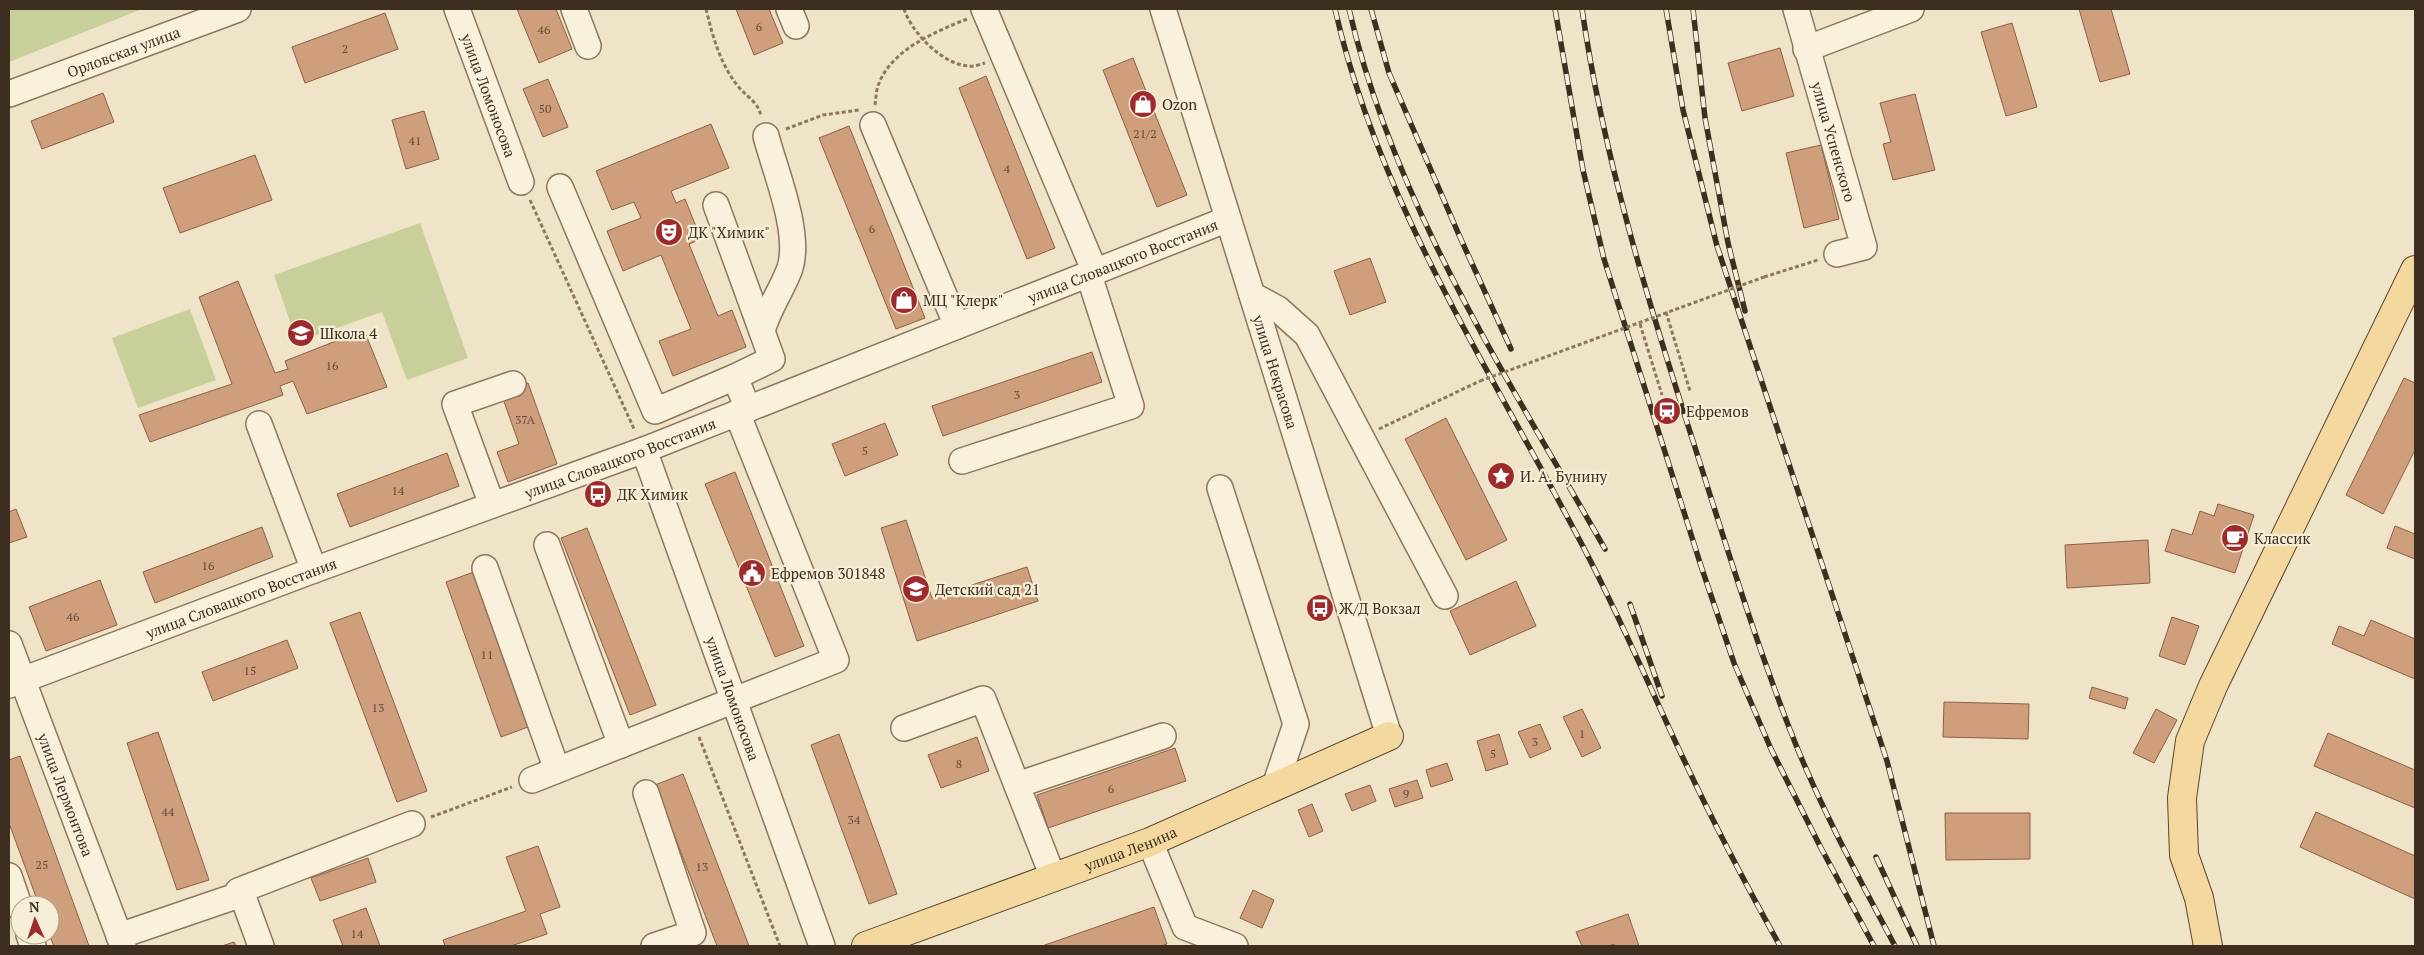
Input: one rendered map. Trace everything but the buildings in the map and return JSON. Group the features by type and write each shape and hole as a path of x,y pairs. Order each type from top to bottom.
{"main road":[{"path":"2208,946 2200,898 2184,855 2182,798 2190,741 2214,686 2415,270"},
{"name":"улица Ленина","path":"866,946 1150,842 1390,736"}],"street":[{"name":"Орловская улица","path":"9,94 238,9"},
{"name":"улица Ломоносова","path":"457,9 521,182"},
{"path":"574,9 588,46"},
{"name":"улица Некрасова","path":"1163,9 1390,736"},
{"name":"улица Успенского","path":"1796,9 1864,247 1837,254"},
{"path":"1806,49 1910,9"},
{"path":"962,461 1131,406 1092,273 985,12"},
{"path":"873,124 957,326"},
{"path":"762,331 766,316 790,266 791,241 786,202 766,136"},
{"path":"560,187 655,411 772,359 716,205"},
{"name":"улица Словацкого Восстания","path":"15,682 314,570 644,450 1228,219"},
{"path":"1252,295 1278,309 1307,335 1444,596"},
{"path":"532,780 836,660 743,411 735,377"},
{"path":"492,506 455,404 512,384"},
{"path":"259,424 314,570"},
{"name":"улица Ломоносова","path":"644,450 822,946"},
{"path":"1220,488 1296,724 1275,786"},
{"path":"547,545 621,745"},
{"path":"486,568 557,770"},
{"name":"улица Лермонтова","path":"9,644 15,682 120,941"},
{"path":"904,728 983,699 1053,877"},
{"path":"1018,785 1162,736"},
{"path":"646,793 693,934 654,946"},
{"path":"261,946 242,894 238,891 412,824"},
{"path":"1150,842 1186,937 1235,946"},
{"path":"9,876 16,895"},
{"path":"120,941 242,894"}],"path":[{"path":"706,9 715,48 738,86 759,106 766,136 823,115 874,107 878,85 891,63 922,39 985,12"},
{"path":"904,9 922,39 947,59 970,66 1005,58"},
{"path":"521,182 644,450"},
{"path":"1361,437 1480,381 1764,277 1837,254"},
{"path":"1666,312 1690,391"},
{"path":"1640,324 1662,394"},
{"path":"692,717 780,946"},
{"path":"412,824 532,780"}],"green space":[{"path":"9,9 142,9 9,62"},
{"path":"420,223 468,358 407,380 382,312 297,342 274,275"},
{"path":"190,309 216,380 138,408 112,338"}],"railway":[{"path":"1335,9 1355,83 1381,154 1412,224 1445,293 1481,361 1591,562 1707,807 1780,946"},
{"path":"1349,9 1369,81 1394,151 1424,220 1457,288 1493,354 1605,549"},
{"path":"1371,9 1389,73 1511,349"},
{"path":"1555,9 1583,170 1604,259 1701,566 1734,663 1771,749 1821,848 1874,946"},
{"path":"1582,9 1602,118 1628,226 1675,385 1754,631 1781,707 1818,796 1895,946"},
{"path":"1666,9 1683,110 1717,246 1887,761 1934,946"},
{"path":"1693,9 1705,118 1728,243 1745,311"},
{"path":"1630,604 1662,696"},
{"path":"1876,857 1917,946"}],"place":[{"name":"Ozon","path":"1143,104"},
{"name":"ДК \"Химик\"","path":"669,232"},
{"name":"МЦ \"Клерк\"","path":"904,300"},
{"name":"Школа 4","path":"301,333"},
{"name":"Ефремов","path":"1667,411"},
{"name":"И. А. Бунину","path":"1501,476"},
{"name":"ДК Химик","path":"598,494"},
{"name":"Классик","path":"2235,538"},
{"name":"Ефремов 301848","path":"752,573"},
{"name":"Детский сад 21","path":"916,589"},
{"name":"Ж/Д Вокзал","path":"1320,608"}]}
